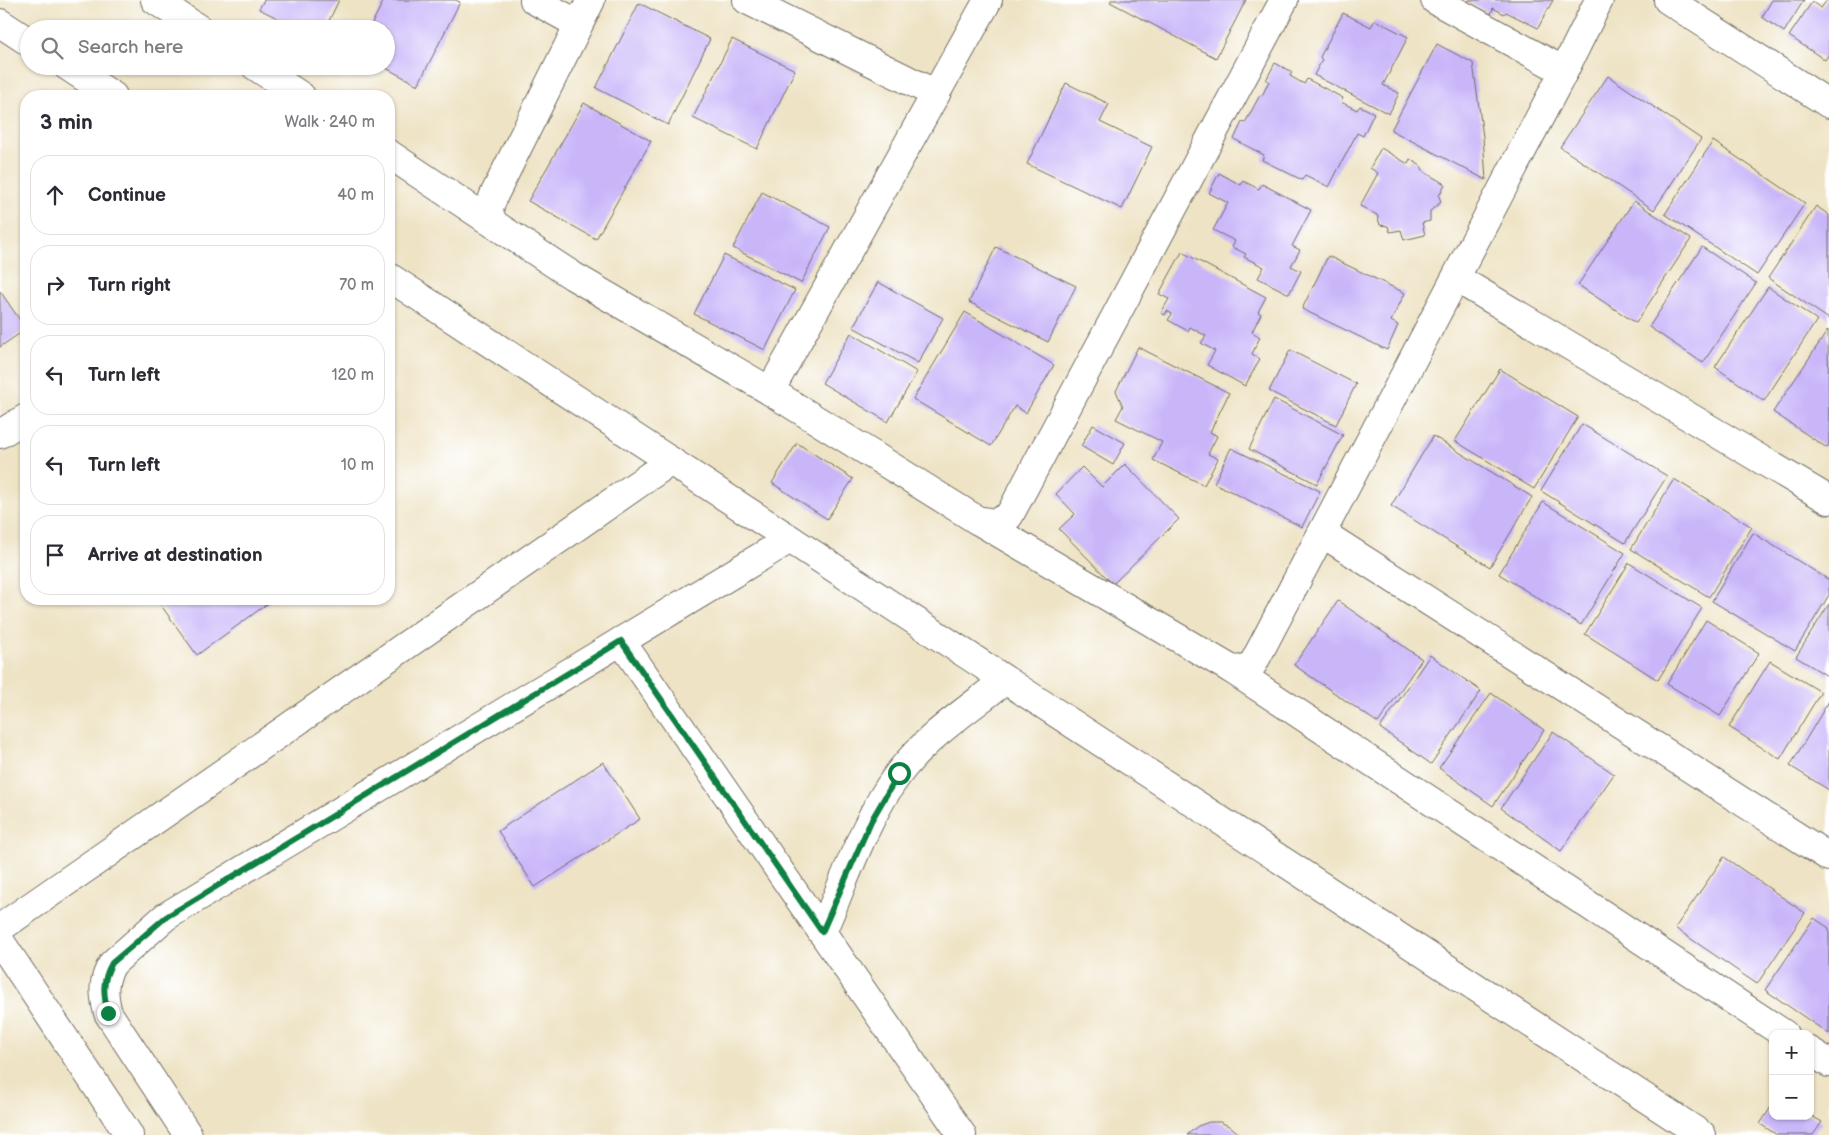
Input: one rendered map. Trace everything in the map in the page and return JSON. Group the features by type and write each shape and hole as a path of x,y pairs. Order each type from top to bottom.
{"street":[{"path":"155,0 185,20"},
{"path":"534,0 578,24"},
{"path":"494,224 488,210 494,195 590,0"},
{"path":"747,0 936,94"},
{"path":"770,391 988,0"},
{"path":"977,520 995,523 1009,516 1284,0"},
{"path":"1434,0 1564,71"},
{"path":"1231,669 1242,670 1253,664 1564,71 1599,0"},
{"path":"1668,0 1829,104"},
{"path":"0,23 20,36"},
{"path":"80,75 103,90"},
{"path":"270,75 292,90"},
{"path":"395,158 607,296 770,391 977,520 1231,669 1778,1030"},
{"path":"1456,278 1829,500"},
{"path":"395,281 1702,1135"},
{"path":"0,434 20,422"},
{"path":"0,928 671,461"},
{"path":"1322,532 1829,856"},
{"path":"188,1135 108,1013 102,992 107,971 112,963 166,917 790,539"},
{"path":"621,641 962,1135"},
{"path":"822,932 871,821 899,773 920,748 1005,680"},
{"path":"0,941 129,1135"},
{"path":"1814,1054 1829,1063"}],"building":[{"path":"264,0 339,0 329,20 282,20 259,9"},
{"path":"384,0 455,0 460,2 418,85 395,73 395,20 374,20"},
{"path":"1111,0 1246,0 1216,58 1110,2"},
{"path":"1469,0 1553,0 1538,28 1506,12 1504,14 1493,8 1491,14 1468,2"},
{"path":"1772,0 1804,0 1784,32 1762,17"},
{"path":"1829,0 1829,54 1825,60 1789,36 1812,2 1821,8"},
{"path":"639,3 710,39 668,125 596,88"},
{"path":"1343,13 1371,27 1375,20 1408,37 1383,85 1399,93 1389,114 1314,75 1322,60 1320,57"},
{"path":"732,39 795,70 757,149 693,118"},
{"path":"1437,44 1473,63 1483,137 1486,180 1391,130"},
{"path":"1275,63 1292,72 1290,76 1304,84 1307,79 1343,98 1341,102 1357,110 1360,106 1374,113 1363,136 1357,133 1329,187 1305,175 1302,180 1262,160 1264,155 1234,139 1242,122 1245,123 1260,95 1262,96 1269,81 1266,80"},
{"path":"1608,76 1701,139 1654,210 1560,147"},
{"path":"1066,83 1109,104 1100,122 1152,147 1122,209 1027,164"},
{"path":"584,103 651,141 596,239 528,201"},
{"path":"1713,141 1805,203 1757,275 1665,214"},
{"path":"1381,148 1408,164 1410,159 1421,166 1424,172 1445,184 1439,196 1441,202 1430,211 1430,221 1422,223 1425,235 1404,240 1401,230 1390,232 1388,226 1380,225 1377,215 1360,206 1378,173 1370,168"},
{"path":"1219,173 1241,185 1243,181 1259,189 1262,184 1311,210 1292,246 1300,250 1291,266 1301,271 1289,294 1258,278 1264,267 1244,257 1246,254 1232,247 1235,241 1213,230 1228,203 1209,193"},
{"path":"762,192 830,227 801,283 733,248"},
{"path":"1634,201 1691,239 1636,323 1578,285"},
{"path":"1816,206 1829,215 1829,319 1768,278"},
{"path":"996,247 1076,286 1048,342 969,302"},
{"path":"1702,247 1756,283 1703,363 1649,327"},
{"path":"1182,252 1266,297 1258,312 1261,314 1252,332 1260,337 1252,354 1260,359 1245,386 1207,365 1215,351 1201,343 1206,336 1190,327 1188,331 1168,320 1172,314 1167,311 1165,315 1161,313 1169,299 1159,294"},
{"path":"724,255 795,290 765,350 694,314"},
{"path":"1328,256 1405,293 1391,321 1398,325 1387,350 1302,309"},
{"path":"878,282 943,318 918,363 853,327"},
{"path":"1768,287 1817,320 1764,401 1715,367"},
{"path":"0,291 20,320 20,333 0,347"},
{"path":"965,312 1054,365 1026,413 1015,406 991,446 913,399"},
{"path":"1828,330 1829,444 1827,448 1773,412"},
{"path":"851,333 917,372 888,422 822,383"},
{"path":"1138,347 1229,393 1210,432 1217,436 1208,454 1218,459 1204,485 1153,460 1162,442 1116,419 1123,406 1116,391"},
{"path":"1290,350 1356,384 1336,425 1269,391"},
{"path":"1500,369 1578,417 1534,489 1455,441"},
{"path":"1274,399 1343,435 1317,484 1249,449"},
{"path":"1582,424 1667,476 1625,543 1541,491"},
{"path":"1093,425 1125,443 1113,465 1081,446"},
{"path":"1433,436 1532,497 1490,567 1391,506"},
{"path":"797,443 853,479 827,519 772,483"},
{"path":"1231,448 1320,491 1302,527 1214,483"},
{"path":"1125,464 1179,519 1113,584 1059,529 1075,514 1056,494 1082,467 1102,487"},
{"path":"1674,479 1752,527 1709,597 1631,549"},
{"path":"1543,502 1625,553 1581,625 1499,574"},
{"path":"1753,533 1829,580 1829,595 1795,651 1712,601"},
{"path":"1629,563 1702,608 1658,680 1585,634"},
{"path":"1338,601 1422,659 1378,723 1294,665"},
{"path":"1829,604 1829,677 1796,657"},
{"path":"161,605 266,605 197,655"},
{"path":"1706,620 1759,653 1720,716 1667,684"},
{"path":"1430,655 1481,691 1431,764 1380,728"},
{"path":"1770,661 1821,692 1780,759 1729,727"},
{"path":"1491,693 1544,730 1493,806 1439,768"},
{"path":"1829,701 1829,790 1790,766"},
{"path":"1553,732 1614,774 1561,851 1501,808"},
{"path":"603,762 640,819 535,887 498,831"},
{"path":"1724,857 1805,913 1757,984 1675,928"},
{"path":"1814,918 1829,928 1829,1034 1765,990"},
{"path":"1769,1110 1769,1120 1814,1120 1814,1117 1822,1122 1813,1135 1777,1135 1760,1124"},
{"path":"1209,1122 1220,1122 1231,1127 1241,1135 1187,1135 1198,1126"}],"route":[{"path":"108,1013 102,992 107,971 112,963 166,917 621,641 822,932 871,821 886,792 899,773"}]}
